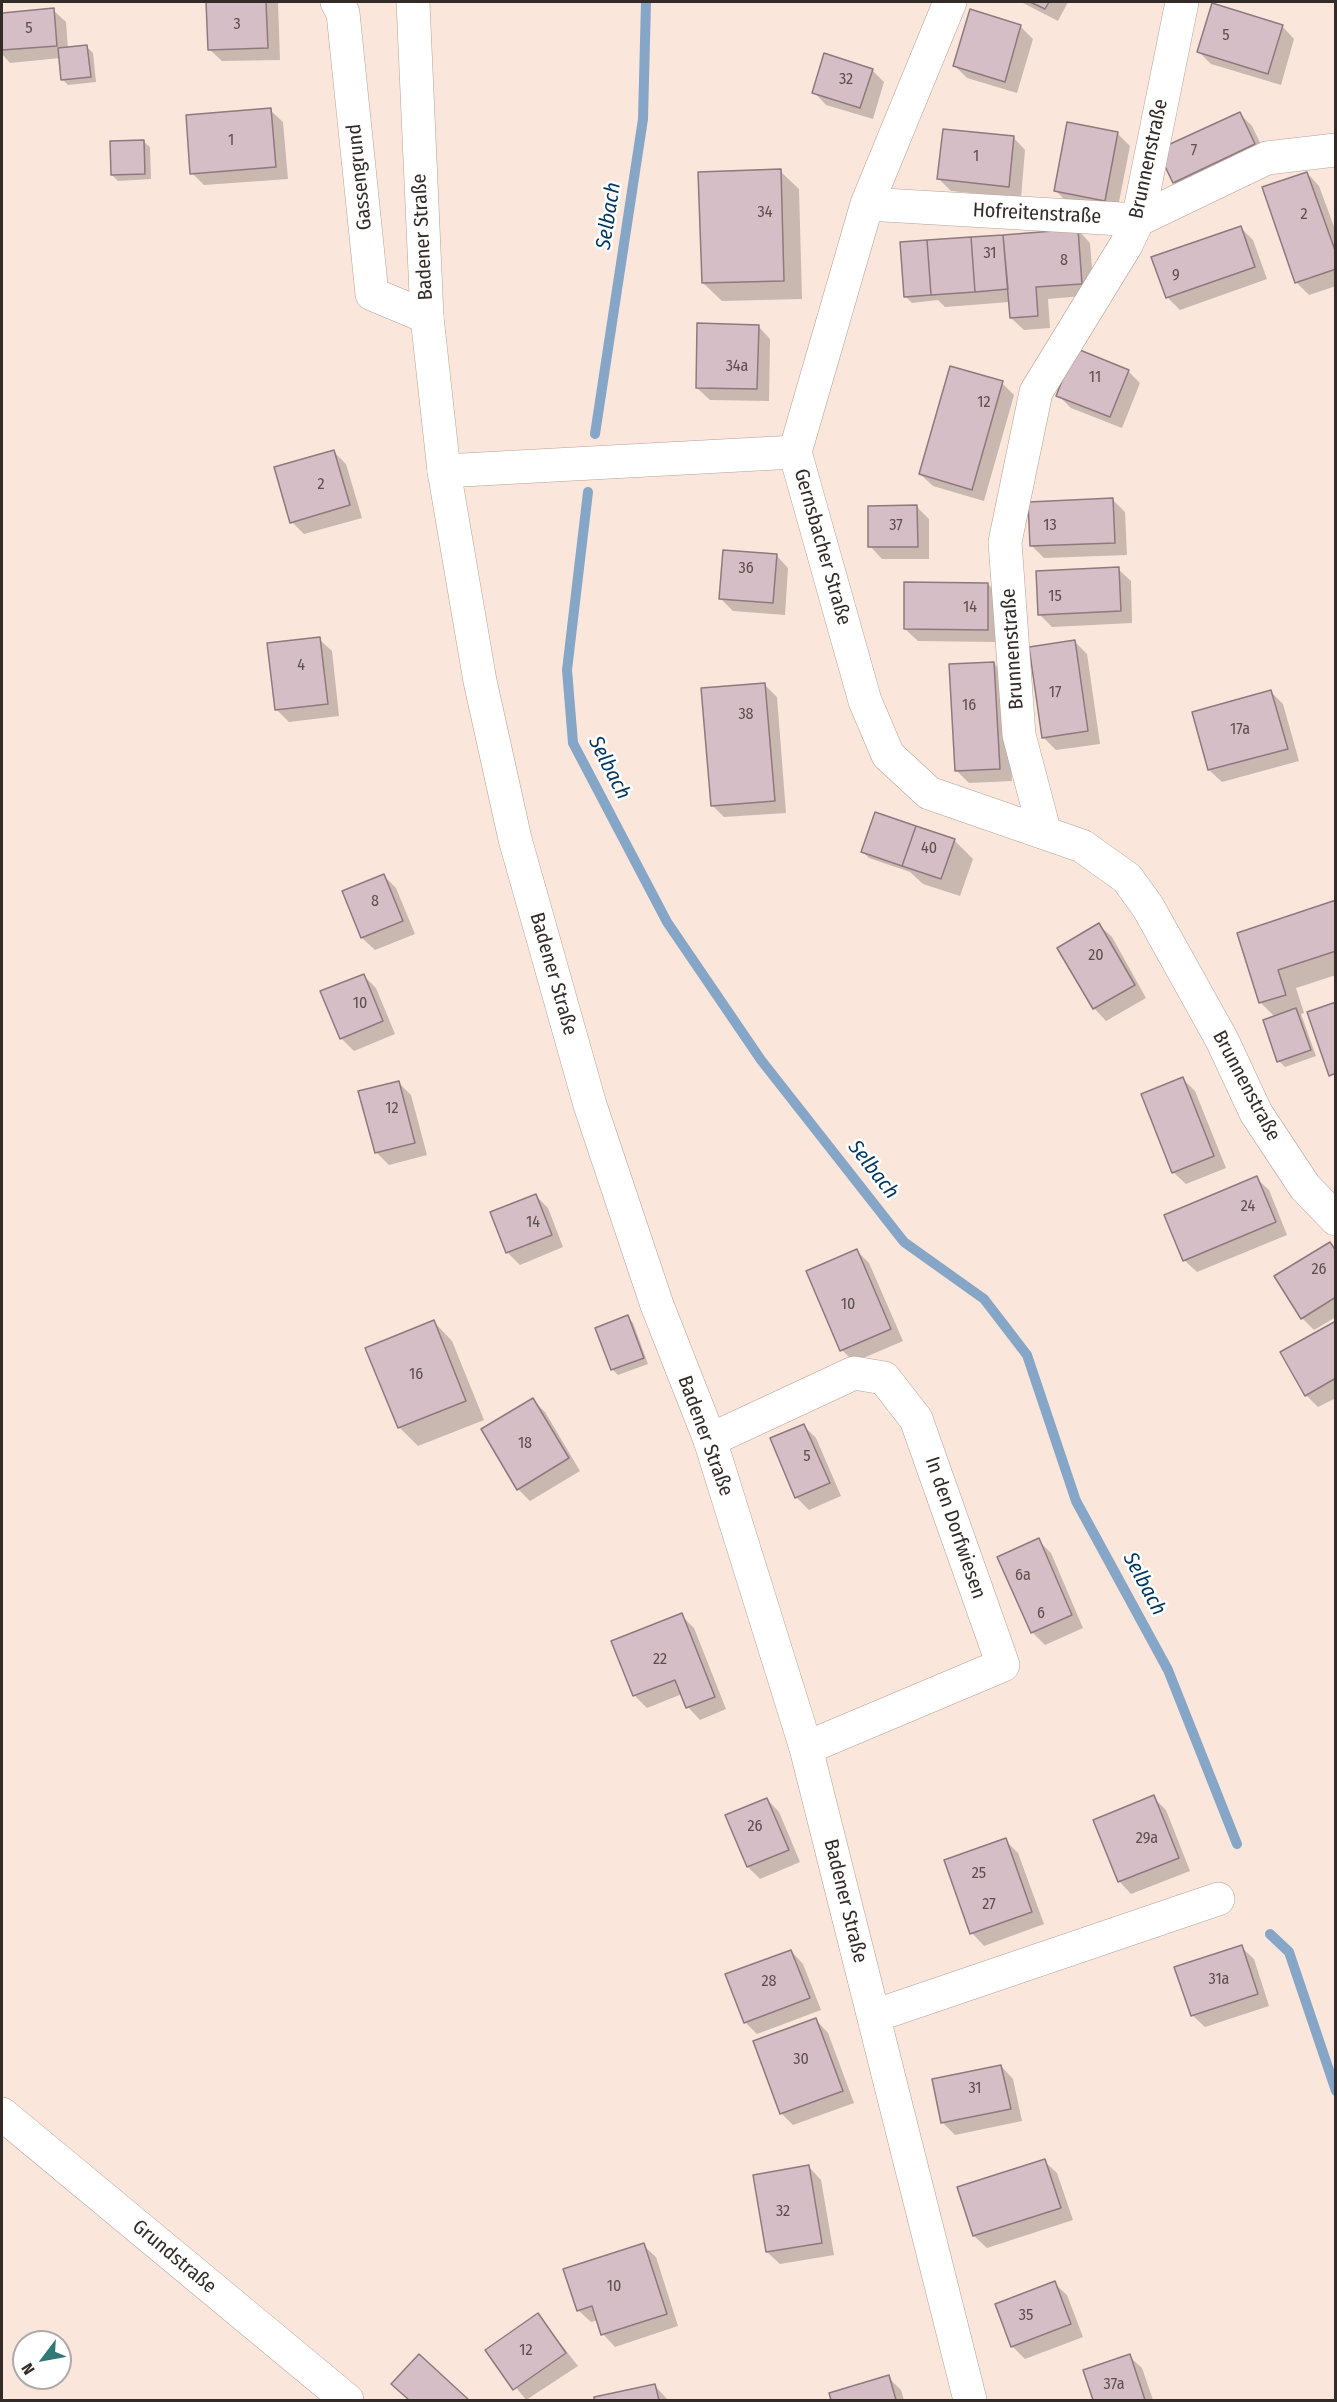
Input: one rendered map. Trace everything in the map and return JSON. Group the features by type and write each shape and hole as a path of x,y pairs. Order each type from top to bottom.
{"street":[{"name":"Gassengrund","path":"337,2 342,13 372,294 427,317"},
{"name":"Badener Straße","path":"413,2 427,317 444,471 480,681 515,839 590,1105 657,1305 710,1440 806,1748 970,2400"},
{"name":"Gernsbacher Straße","path":"950,2 867,204 795,452 865,701 888,755 929,793 1044,830"},
{"name":"Brunnenstraße","path":"1182,2 1138,220 1126,245 1036,392 1005,542 1019,735 1044,830 1082,846 1127,878 1148,908 1222,1040 1256,1113 1305,1187 1335,1219"},
{"name":"Hofreitenstraße","path":"867,204 1138,220 1268,158 1335,150"},
{"path":"444,471 795,452"},
{"name":"In den Dorfwiesen","path":"710,1440 854,1373 884,1378 916,1419 1003,1665 806,1748"},
{"path":"874,2016 1218,1899"},
{"name":"Grundstraße","path":"2,2114 347,2400"}],"building":[{"path":"206,2 266,2 268,48 208,50"},
{"path":"1030,2 1049,2 1045,9"},
{"path":"1212,3 1283,25 1268,74 1197,52"},
{"path":"54,8 57,46 2,50 2,13"},
{"path":"970,9 1021,25 1005,82 953,66"},
{"path":"87,45 91,77 61,80 58,48"},
{"path":"824,53 873,69 860,108 812,93"},
{"path":"271,108 276,167 190,174 186,115"},
{"path":"1240,112 1255,144 1173,183 1157,150"},
{"path":"1067,122 1118,132 1105,201 1054,191"},
{"path":"943,129 1014,136 1009,187 937,179"},
{"path":"144,140 145,174 111,175 110,141"},
{"path":"781,169 784,281 702,283 698,172"},
{"path":"1307,172 1336,253 1336,269 1295,283 1262,187"},
{"path":"1241,226 1255,267 1166,298 1151,257"},
{"path":"1078,229 1082,284 1036,287 1038,316 1010,318 1003,235"},
{"path":"1003,235 1008,289 975,292 971,237"},
{"path":"971,237 975,292 931,295 927,240"},
{"path":"927,240 931,295 904,297 900,242"},
{"path":"697,323 759,325 757,389 696,388"},
{"path":"1075,348 1129,370 1110,417 1056,396"},
{"path":"950,366 1003,381 972,490 919,474"},
{"path":"334,450 350,505 290,523 274,467"},
{"path":"1113,498 1115,543 1030,546 1028,502"},
{"path":"917,505 918,547 868,547 868,506"},
{"path":"723,550 777,554 773,603 719,599"},
{"path":"1119,567 1121,611 1038,615 1036,571"},
{"path":"904,582 988,583 988,630 904,629"},
{"path":"320,637 328,704 275,710 267,643"},
{"path":"1075,640 1088,731 1042,738 1029,647"},
{"path":"994,662 1000,769 955,771 949,664"},
{"path":"765,683 775,801 711,806 701,688"},
{"path":"1271,690 1288,749 1208,770 1192,712"},
{"path":"875,812 916,826 902,866 861,852"},
{"path":"916,826 955,839 941,879 902,866"},
{"path":"384,874 403,921 361,938 342,891"},
{"path":"1336,900 1336,951 1278,970 1286,995 1259,1003 1237,933"},
{"path":"1099,923 1135,985 1093,1009 1057,948"},
{"path":"364,974 383,1021 340,1039 320,991"},
{"path":"1336,1002 1336,1073 1329,1076 1307,1012"},
{"path":"1296,1008 1311,1050 1277,1062 1263,1020"},
{"path":"1183,1077 1214,1156 1172,1173 1141,1094"},
{"path":"399,1081 415,1143 375,1153 358,1091"},
{"path":"1257,1176 1276,1222 1183,1261 1164,1215"},
{"path":"536,1194 552,1235 506,1253 490,1212"},
{"path":"1330,1242 1336,1251 1336,1297 1301,1319 1274,1276"},
{"path":"857,1249 891,1329 840,1351 806,1271"},
{"path":"628,1315 644,1358 611,1370 595,1328"},
{"path":"434,1320 466,1401 398,1428 365,1348"},
{"path":"1336,1321 1336,1378 1305,1396 1280,1352"},
{"path":"533,1398 569,1458 517,1490 481,1429"},
{"path":"804,1424 830,1483 795,1498 770,1438"},
{"path":"1039,1538 1072,1615 1031,1633 997,1557"},
{"path":"682,1613 715,1697 686,1708 675,1680 633,1696 611,1641"},
{"path":"1154,1795 1179,1858 1118,1882 1093,1820"},
{"path":"767,1798 789,1850 747,1867 725,1815"},
{"path":"1006,1838 1032,1912 970,1934 944,1860"},
{"path":"1242,1945 1258,1994 1191,2016 1174,1967"},
{"path":"791,1950 810,1998 744,2023 725,1974"},
{"path":"816,2018 843,2091 780,2114 753,2041"},
{"path":"1001,2065 1011,2109 941,2123 932,2079"},
{"path":"1045,2159 1061,2208 973,2236 957,2187"},
{"path":"809,2165 822,2243 766,2252 753,2175"},
{"path":"644,2243 667,2314 601,2335 592,2306 577,2311 563,2269"},
{"path":"1055,2281 1071,2324 1011,2347 995,2304"},
{"path":"538,2313 566,2353 513,2390 485,2350"},
{"path":"419,2354 469,2400 409,2400 391,2384"},
{"path":"1130,2354 1145,2400 1093,2400 1083,2370"},
{"path":"889,2375 896,2400 831,2400 829,2393"},
{"path":"655,2384 659,2400 594,2400 594,2397"}],"waterway":[{"name":"Selbach","path":"595,434 643,119 646,2"},
{"name":"Selbach","path":"588,492 567,670 573,743 667,922 761,1060 904,1242 984,1299 1027,1355 1076,1501 1168,1670 1237,1844"},
{"name":"Selbach","path":"1270,1934 1289,1952 1336,2091"}]}
